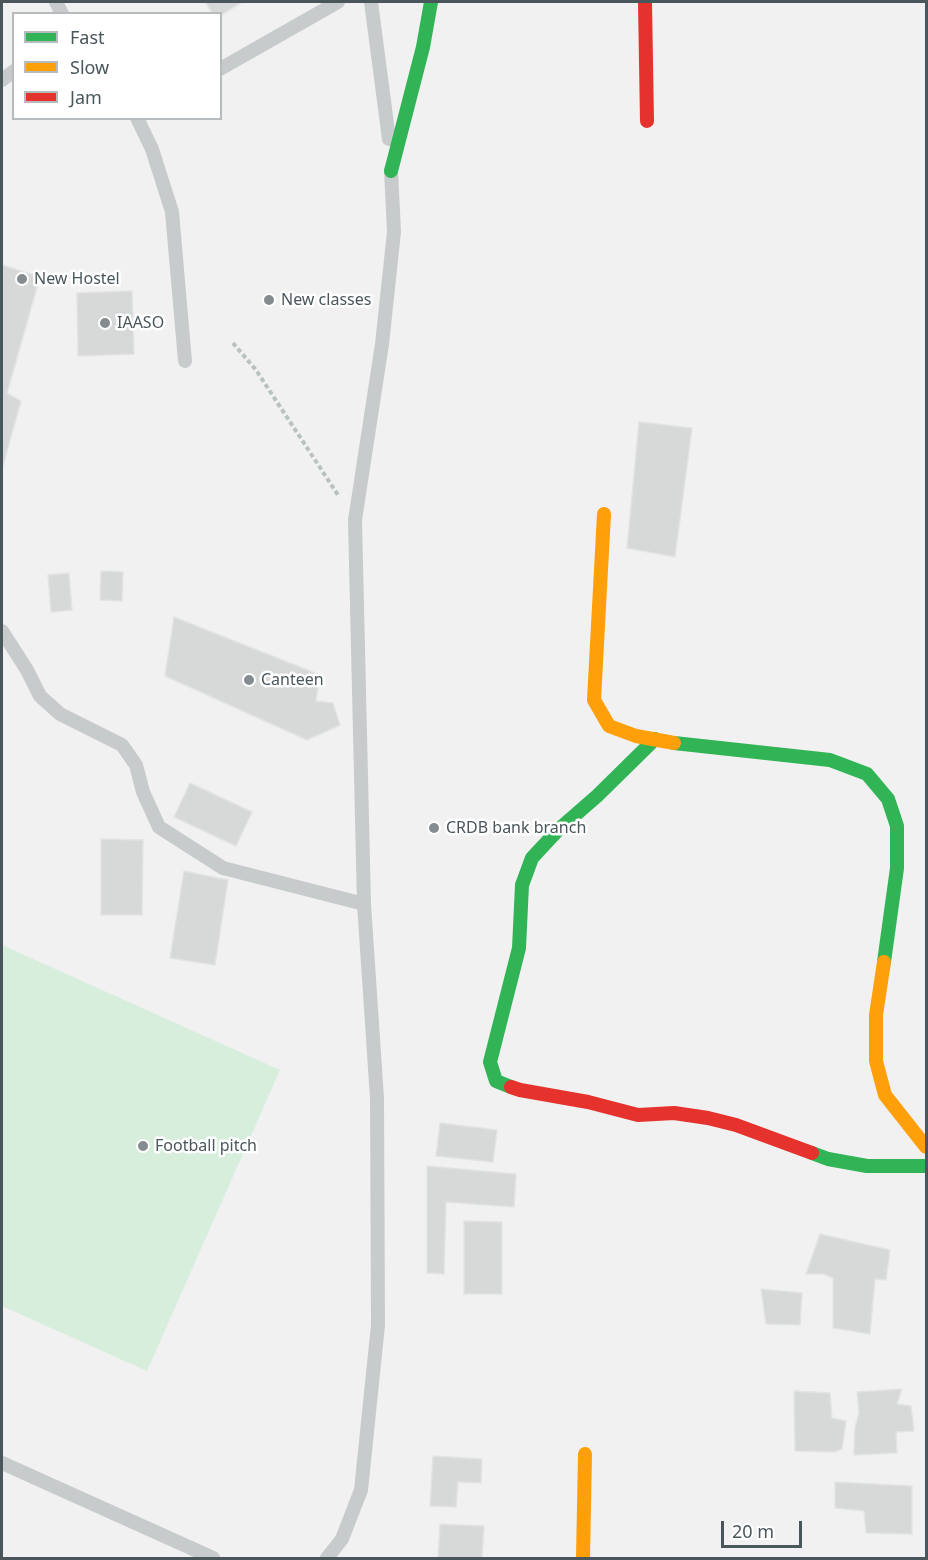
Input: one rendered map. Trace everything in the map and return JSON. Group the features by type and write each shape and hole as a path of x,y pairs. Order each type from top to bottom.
{"street":[{"path":"391,171 423,47 431,2"},
{"path":"645,2 647,121"},
{"path":"604,514 594,700 609,726 636,736 655,739 830,760 867,774 888,799 897,826 897,867 876,1015 876,1061 885,1095 926,1145"},
{"path":"655,739 597,796 558,830 532,858 522,885 519,948 490,1062 496,1081 520,1090 588,1102 638,1115 674,1113 708,1118 736,1125 828,1159 867,1166 927,1166"},
{"path":"583,1558 585,1454"}],"lane":[{"path":"222,68 338,2"},
{"path":"327,1558 342,1539 361,1490 378,1325 377,1098 363,904 355,520 382,344 394,232 389,139 371,2"},
{"path":"138,120 152,149 172,212 185,361"},
{"path":"2,631 27,670 40,696 60,714 122,745 136,765 143,792 159,827 223,868 363,904"},
{"path":"2,1463 213,1558"}],"path":[{"path":"233,343 256,370 355,520"}],"green space":[{"path":"2,945 280,1070 147,1371 2,1306"}],"building":[{"path":"205,2 242,2 222,15 222,12 212,12"},
{"path":"2,265 40,277 7,393 21,401 2,469"},
{"name":"IAASO","path":"132,291 134,354 78,356 77,293"},
{"path":"639,422 692,428 675,557 627,548"},
{"path":"101,571 123,572 122,601 100,600"},
{"path":"69,573 72,610 51,612 48,575"},
{"path":"174,617 320,675 316,701 333,703 340,725 307,740 165,676"},
{"path":"190,783 252,812 236,846 174,817"},
{"path":"101,839 143,840 142,915 101,915"},
{"path":"184,871 228,880 215,965 170,958"},
{"path":"440,1123 497,1130 493,1162 436,1156"},
{"path":"427,1166 516,1174 514,1207 446,1202 444,1274 427,1273"},
{"path":"464,1221 502,1222 502,1294 464,1294"},
{"path":"820,1234 890,1250 886,1280 875,1279 870,1334 833,1328 833,1278 823,1274 806,1274"},
{"path":"761,1289 802,1293 800,1325 766,1324"},
{"path":"902,1389 897,1404 911,1406 914,1431 896,1432 897,1453 854,1455 855,1427 859,1413 857,1392"},
{"path":"794,1391 830,1393 832,1418 846,1421 842,1449 835,1452 795,1451"},
{"path":"433,1456 482,1459 481,1483 458,1482 456,1507 430,1506"},
{"path":"835,1482 912,1486 912,1534 866,1533 864,1511 835,1508"},
{"path":"440,1524 484,1526 482,1558 438,1558"}],"traffic: fast":[{"path":"391,171 423,47 431,2"},
{"path":"511,1087 496,1081 490,1062 519,948 522,885 532,858 558,830 597,796 655,739"},
{"path":"674,743 830,760 867,774 888,799 897,826 897,868 884,962"},
{"path":"812,1153 828,1159 867,1166 926,1166"}],"traffic: slow":[{"path":"604,514 594,700 609,726 636,736 674,743"},
{"path":"884,962 876,1015 876,1061 885,1095 926,1147"},
{"path":"583,1558 585,1454"}],"traffic: jam":[{"path":"645,2 647,121"},
{"path":"511,1087 588,1102 638,1115 674,1113 708,1118 736,1125 812,1153"}],"place":[{"name":"New Hostel","path":"22,279"},
{"name":"New classes","path":"269,300"},
{"name":"IAASO","path":"105,323"},
{"name":"Canteen","path":"249,680"},
{"name":"CRDB bank branch","path":"434,828"},
{"name":"Football pitch","path":"143,1146"}]}
